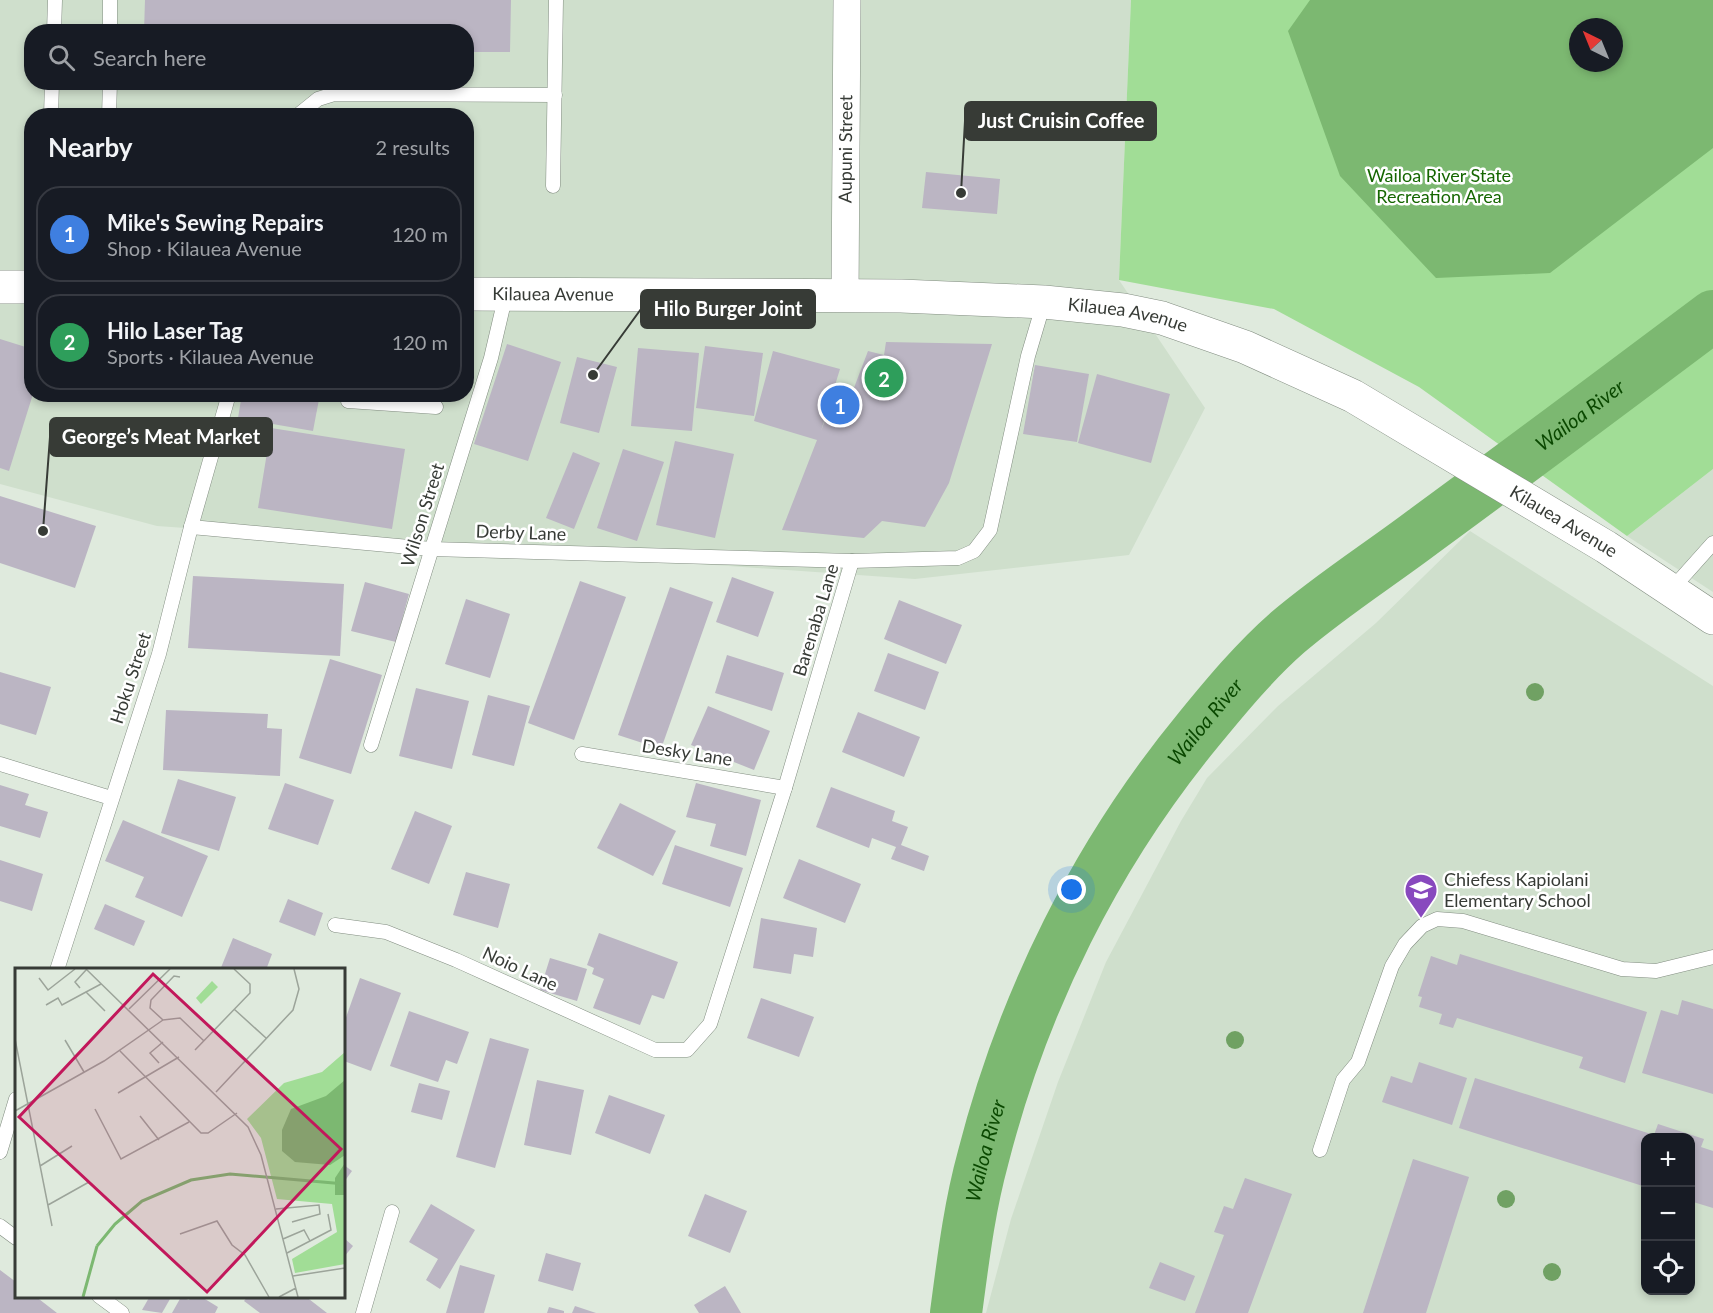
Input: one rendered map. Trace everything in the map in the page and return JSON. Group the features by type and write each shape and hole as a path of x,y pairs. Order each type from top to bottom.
{"street":[{"name":"Aupuni Street","path":"845,297 847,0"},
{"path":"0,287 24,287"},
{"name":"Kilauea Avenue","path":"474,294 901,296 1044,302 1123,310 1162,318 1245,347 1353,396 1606,547 1713,618"}],"lane":[{"path":"54,24 55,0"},
{"path":"110,0 110,24"},
{"path":"553,186 556,0"},
{"path":"51,108 52,90"},
{"path":"110,90 110,108"},
{"path":"307,108 318,99 334,94 555,95"},
{"name":"Wilson Street","path":"371,745 491,358 506,294"},
{"name":"Barenaba Lane","path":"687,1050 710,1024 785,788 852,561 958,558 974,551 986,538 993,522 1028,357 1044,302"},
{"name":"Hoku Street","path":"57,968 159,654 191,527 227,402"},
{"path":"363,402 436,407"},
{"name":"Derby Lane","path":"191,527 431,549 852,561"},
{"path":"1671,590 1713,543"},
{"name":"Desky Lane","path":"582,754 785,788"},
{"path":"0,764 111,798"},
{"path":"1320,1150 1343,1080 1358,1062 1392,966 1416,932 1437,919 1463,921 1622,969 1656,971 1713,957"},
{"name":"Noio Lane","path":"335,926 386,932 456,960 655,1050 687,1050"},
{"path":"0,1152 15,1102"},
{"path":"363,1313 392,1212"},
{"path":"0,1226 15,1237"},
{"path":"102,1298 122,1313"}],"shaded area":[{"path":"0,0 1131,0 1119,280 1205,408 1129,555 915,579 157,526 0,484"},
{"path":"1310,0 1713,0 1713,148 1550,273 1436,278 1340,176 1288,31"},
{"path":"1713,469 1713,592 1627,536"},
{"name":"Chiefess Kapiolani Elementary School","path":"1470,531 1713,686 1713,1313 986,1313 1011,1219 1058,1082 1106,962 1181,821 1207,778 1278,706 1376,623"}],"green space":[{"name":"Wailoa River State Recreation Area","path":"1131,0 1713,0 1713,469 1627,536 1419,387 1274,309 1119,280"}],"building":[{"path":"145,0 511,0 510,52 474,52 474,24 144,24"},
{"path":"926,172 1000,179 997,214 922,208"},
{"path":"0,339 24,346 24,402 31,402 9,471 0,468"},
{"path":"886,342 992,344 949,483 925,527 882,521 864,538 782,530 817,440 754,421 773,351 840,369 821,431 837,388 852,393 868,351 884,355"},
{"path":"507,344 561,362 528,461 474,444"},
{"path":"705,346 763,353 754,416 696,408"},
{"path":"638,348 699,353 692,431 631,426"},
{"path":"577,357 617,367 599,433 560,423"},
{"path":"1035,365 1089,374 1077,442 1023,434"},
{"path":"1097,374 1170,394 1151,463 1078,443"},
{"path":"241,402 318,402 313,431 238,418"},
{"path":"271,428 405,449 392,529 258,508"},
{"path":"675,441 734,454 715,538 656,525"},
{"path":"623,449 664,462 637,541 597,528"},
{"path":"573,452 600,463 574,529 546,518"},
{"path":"0,496 96,526 75,588 0,563"},
{"path":"193,576 344,584 340,656 188,648"},
{"path":"732,577 774,592 758,637 716,622"},
{"path":"580,581 626,597 574,740 528,723"},
{"path":"365,582 409,594 396,642 351,631"},
{"path":"670,587 713,602 661,749 618,735"},
{"path":"466,599 510,614 490,678 445,664"},
{"path":"899,600 962,625 946,664 884,639"},
{"path":"888,653 939,672 925,710 874,691"},
{"path":"727,655 784,673 772,711 715,693"},
{"path":"330,659 382,675 351,774 299,758"},
{"path":"0,672 51,687 36,735 0,724"},
{"path":"416,688 469,701 452,769 399,756"},
{"path":"488,695 530,706 514,766 472,755"},
{"path":"708,706 770,731 754,770 691,745"},
{"path":"166,710 268,714 267,728 282,729 280,776 163,770"},
{"path":"858,712 920,737 904,777 842,752"},
{"path":"178,779 236,797 219,851 161,833"},
{"path":"285,783 334,800 318,845 268,829"},
{"path":"696,783 761,800 746,856 710,846 716,824 686,817"},
{"path":"0,785 29,794 25,805 48,812 40,838 0,826"},
{"path":"831,787 895,811 892,821 908,827 901,845 929,856 924,871 891,859 896,847 872,838 869,848 816,827"},
{"path":"620,803 676,831 653,876 597,848"},
{"path":"415,811 452,826 429,884 391,869"},
{"path":"123,820 208,856 182,917 135,897 144,877 105,861"},
{"path":"675,845 743,868 730,907 662,884"},
{"path":"799,859 861,884 845,923 783,898"},
{"path":"0,860 43,874 32,911 0,901"},
{"path":"466,872 510,884 498,928 453,915"},
{"path":"288,899 323,913 315,936 279,922"},
{"path":"105,904 145,921 134,946 94,929"},
{"path":"761,918 817,928 813,957 794,954 791,974 753,968"},
{"path":"599,933 678,962 664,999 652,995 640,1025 593,1008 604,979 592,974 594,968 587,965"},
{"path":"233,938 272,954 267,968 221,968"},
{"path":"1460,954 1647,1012 1625,1083 1579,1068 1583,1057 1457,1018 1453,1028 1439,1024 1442,1014 1419,1007 1422,997 1418,996 1431,956 1457,965"},
{"path":"550,958 587,969 577,1001 540,990"},
{"path":"360,978 401,993 371,1071 345,1061 345,1020"},
{"path":"761,998 814,1017 799,1057 747,1038"},
{"path":"1682,1000 1713,1009 1713,1094 1642,1073 1661,1010 1678,1015"},
{"path":"409,1011 469,1032 457,1064 446,1060 438,1082 390,1066"},
{"path":"490,1038 529,1049 495,1168 456,1157"},
{"path":"1419,1062 1467,1078 1452,1125 1382,1102 1391,1076 1412,1083"},
{"path":"1475,1078 1648,1133 1641,1133 1641,1185 1459,1128"},
{"path":"537,1080 584,1090 571,1155 524,1145"},
{"path":"419,1083 450,1091 442,1120 411,1112"},
{"path":"609,1095 665,1115 650,1154 595,1133"},
{"path":"1658,1124 1686,1133 1655,1133"},
{"path":"1695,1136 1704,1139 1701,1147 1713,1151 1713,1208 1695,1203"},
{"path":"1413,1159 1469,1177 1426,1313 1363,1313"},
{"path":"345,1166 352,1171 345,1181"},
{"path":"1245,1178 1292,1194 1248,1313 1195,1313 1224,1235 1214,1232 1224,1206 1233,1209"},
{"path":"705,1194 747,1211 730,1253 688,1236"},
{"path":"431,1204 475,1230 440,1289 426,1280 438,1259 409,1242"},
{"path":"345,1239 353,1246 345,1256"},
{"path":"546,1253 581,1263 573,1291 538,1281"},
{"path":"1160,1262 1195,1276 1185,1301 1149,1288"},
{"path":"460,1265 495,1275 484,1313 446,1313"},
{"path":"0,1270 15,1281 15,1298 38,1298 57,1313 0,1313"},
{"path":"725,1286 741,1313 699,1313 694,1305"},
{"path":"149,1298 170,1299 162,1313 142,1310"},
{"path":"180,1298 189,1300 190,1298 203,1298 218,1307 215,1313 172,1313"},
{"path":"246,1298 308,1298 327,1313 260,1313 244,1301"},
{"path":"575,1306 596,1313 572,1313"},
{"path":"549,1307 564,1311 564,1313 547,1313"}],"waterway":[{"name":"Wailoa River","path":"956,1313 978,1177 1019,1042 1067,932 1096,878 1127,827 1162,777 1230,692 1264,655 1303,619 1497,478 1713,316"}],"place":[{"name":"Just Cruisin Coffee","path":"961,193"},
{"name":"Hilo Burger Joint","path":"593,375"},
{"name":"Hilo Laser Tag","path":"884,378"},
{"name":"Mike's Sewing Repairs","path":"840,405"},
{"name":"George’s Meat Market","path":"43,531"},
{"name":"Chiefess Kapiolani Elementary School","path":"1421,919"}]}
